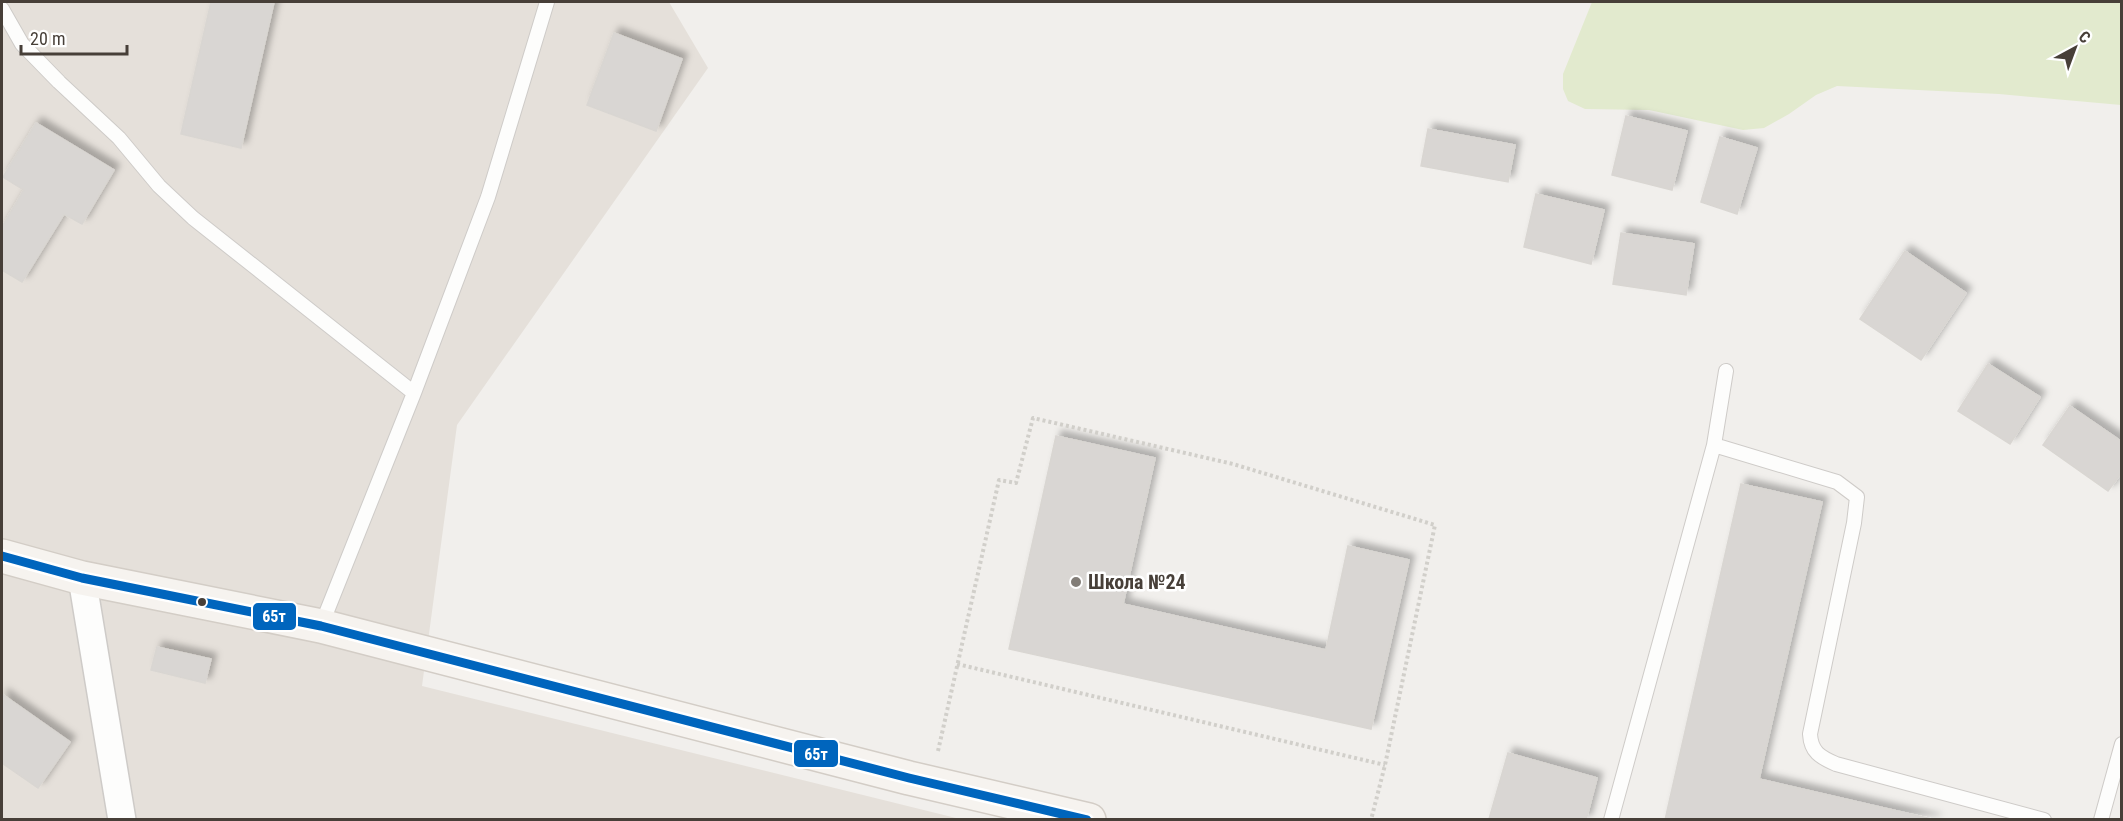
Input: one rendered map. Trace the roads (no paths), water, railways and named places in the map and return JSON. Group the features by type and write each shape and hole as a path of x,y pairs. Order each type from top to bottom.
{"main road":[{"path":"2,556 82,578 321,626 931,782 1089,819"}],"street":[{"path":"82,578 122,819"}],"lane":[{"path":"321,626 414,393 488,198 547,2"},
{"path":"2,9 22,44 119,138 159,186 185,210 414,393"},
{"path":"1611,819 1714,445 1725,371"},
{"path":"1714,445 1838,482 1857,497 1854,523 1810,734 1810,744 1816,754 1836,764 2044,819"},
{"path":"2101,819 2115,796 2121,744"}],"place":[{"name":"Школа №24","path":"1076,582"}]}
